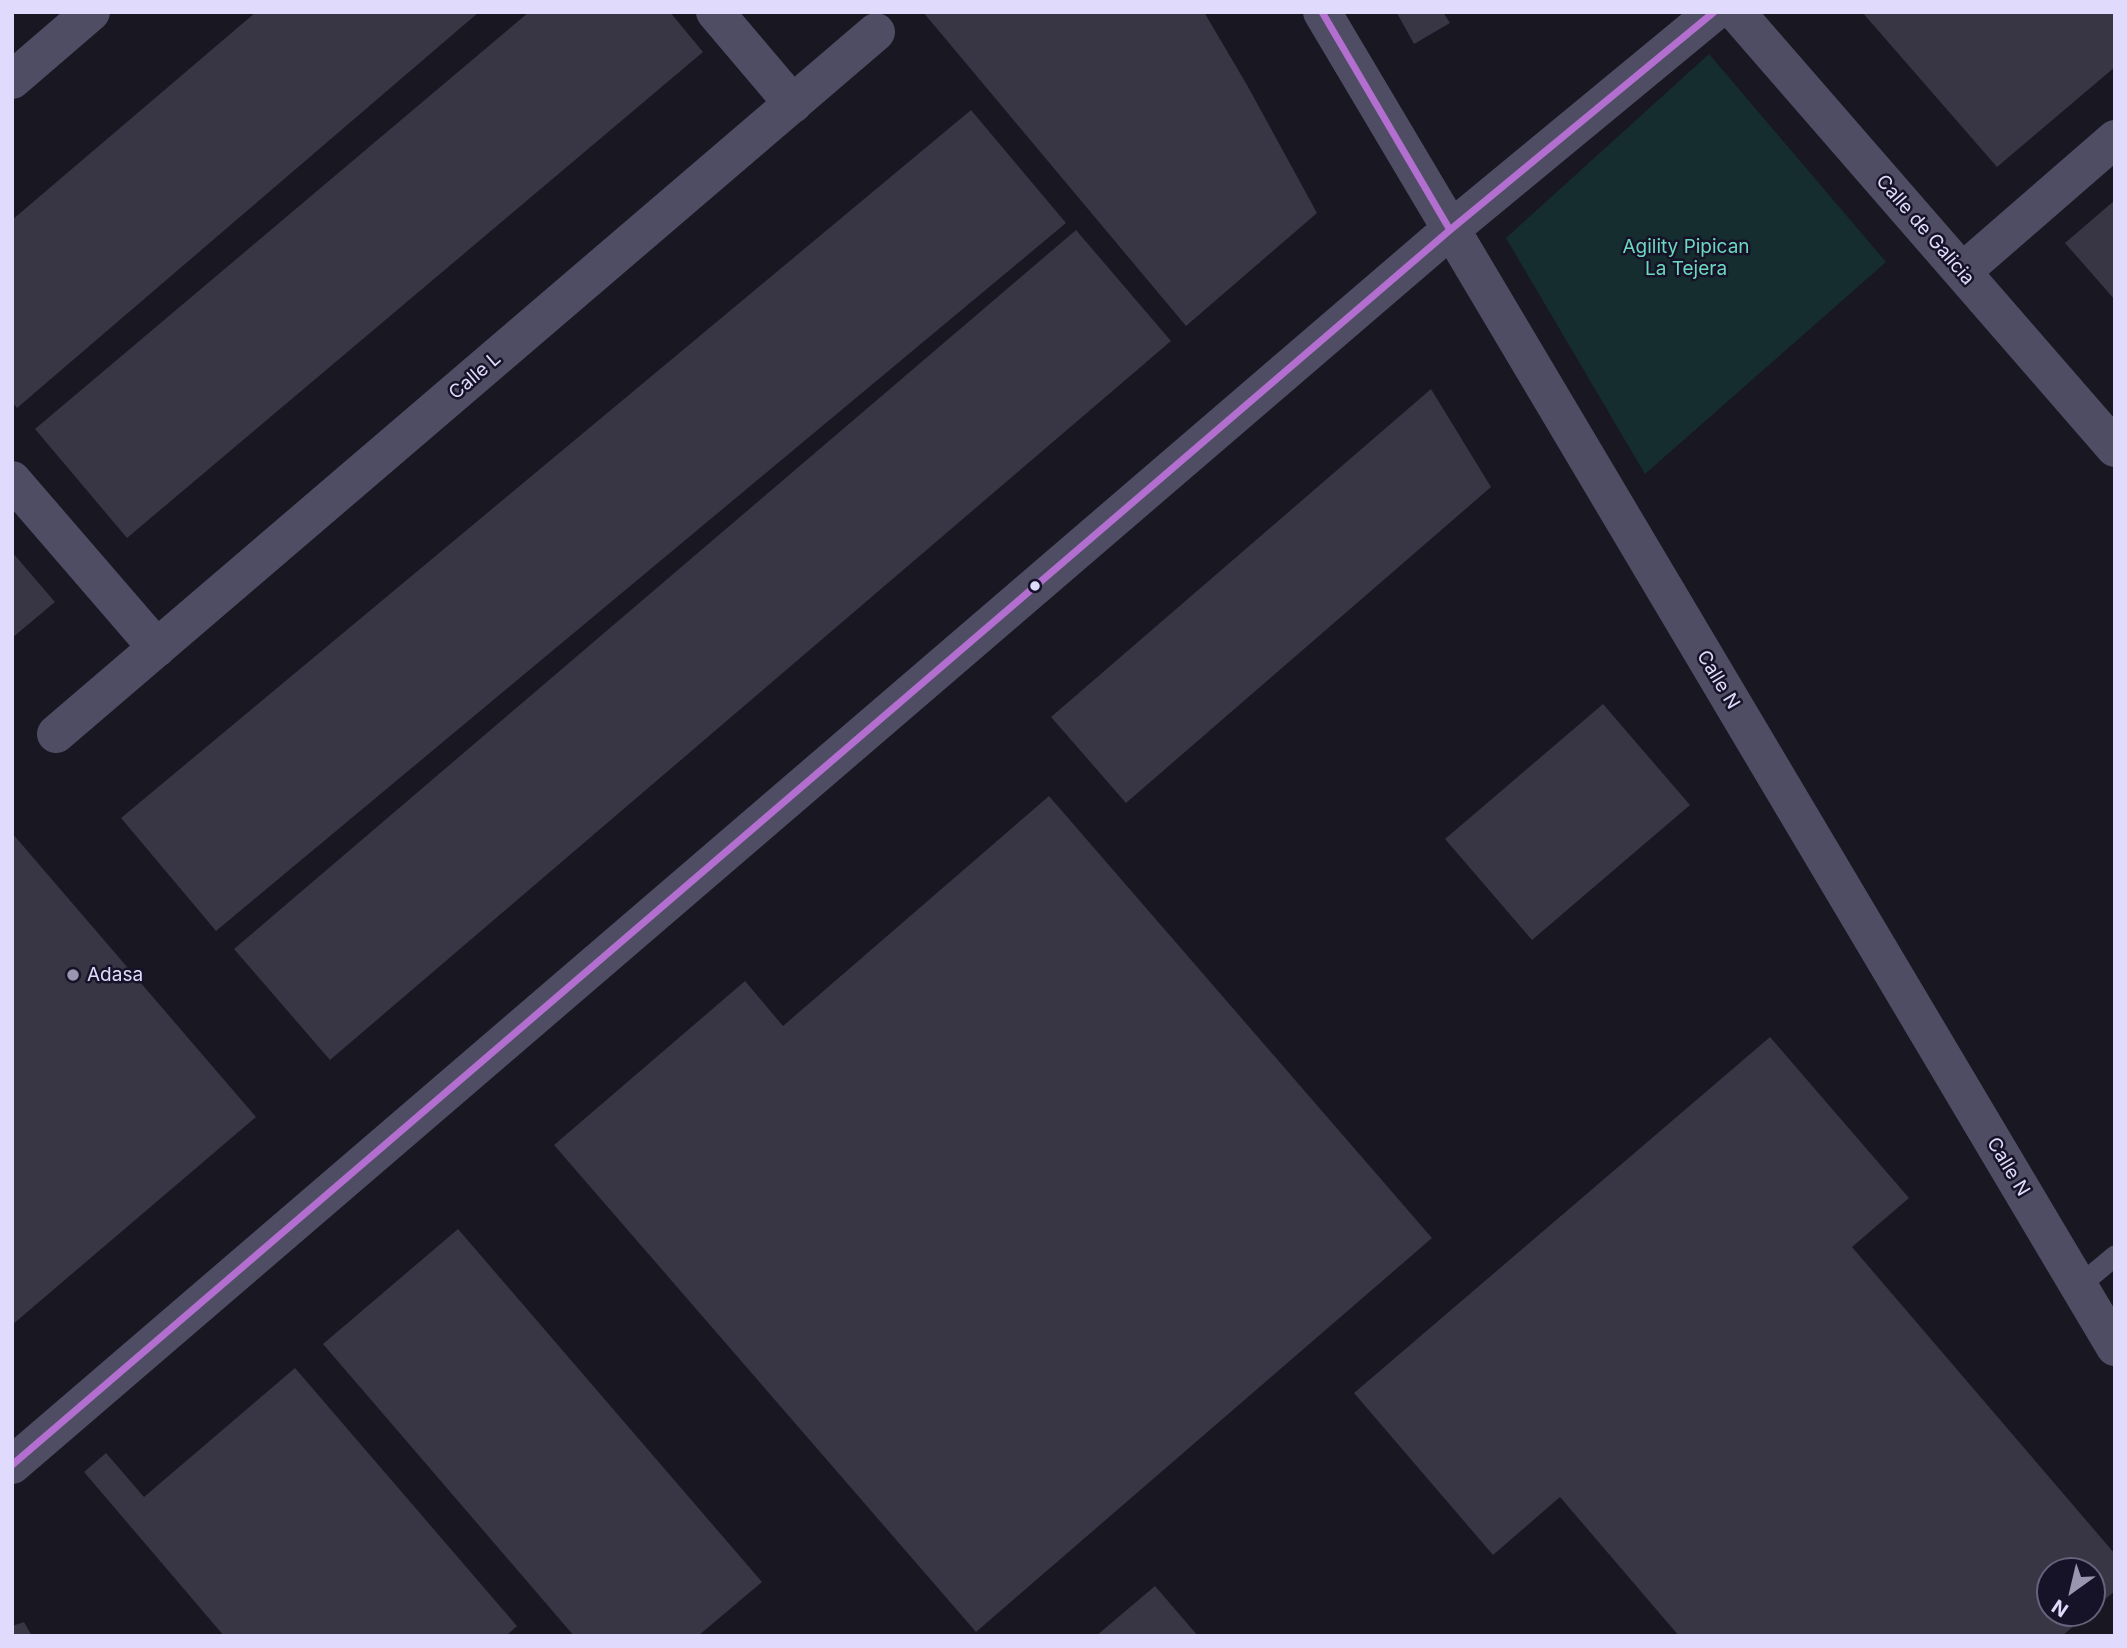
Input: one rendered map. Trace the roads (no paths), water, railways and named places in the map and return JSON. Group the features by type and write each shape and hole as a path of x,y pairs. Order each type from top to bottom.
{"street":[{"path":"12,80 91,12"},
{"path":"715,12 793,104"},
{"name":"Calle N","path":"1322,12 2115,1347"},
{"path":"12,1465 1450,230 1714,12"},
{"name":"Calle de Galicia","path":"1736,12 2115,448"},
{"name":"Calle L","path":"56,734 876,33"},
{"path":"1962,272 2115,139"},
{"path":"12,480 157,648"}],"lane":[{"path":"2079,1286 2115,1256"}],"place":[{"name":"Adasa","path":"73,975"}],"park label":[{"name":"Agility Pipican La Tejera","path":"1686,258"}]}
